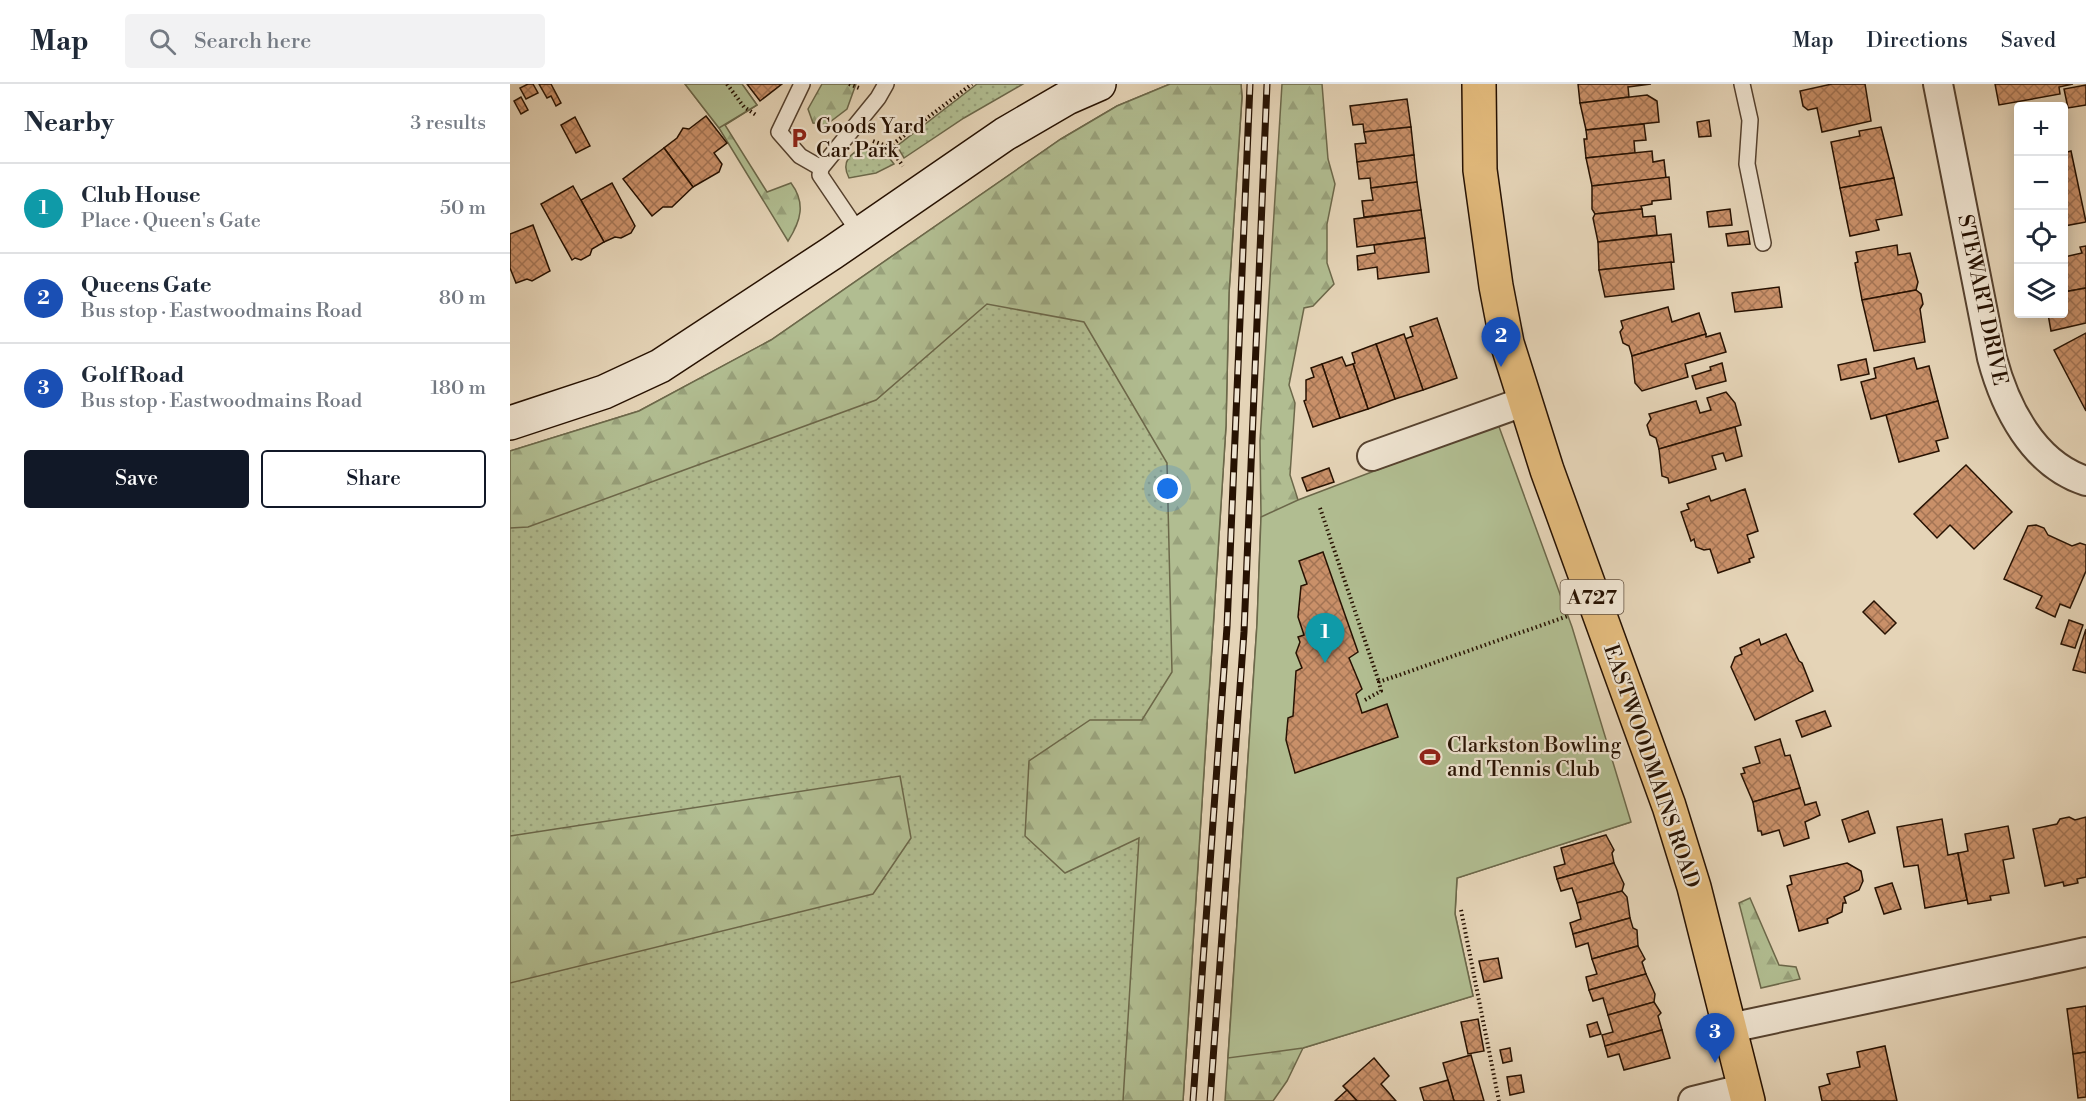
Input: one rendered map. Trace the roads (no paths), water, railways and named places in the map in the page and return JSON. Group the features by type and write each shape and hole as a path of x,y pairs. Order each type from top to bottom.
{"main road":[{"path":"510,423 604,392 660,366 860,234 1005,134 1067,98 1099,84"},
{"name":"EASTWOODMAINS ROAD","path":"1479,84 1480,170 1496,286 1507,343 1596,606 1672,816 1694,887 1747,1094"}],"street":[{"name":"STEWART DRIVE","path":"1938,84 1992,358 2003,393 2014,419 2049,460 2069,476 2086,481"},
{"path":"1371,456 1526,402"},
{"path":"1730,1028 2086,952"},
{"path":"1694,1101 1747,1094"}],"lane":[{"path":"802,84 779,132 800,156 821,168"},
{"path":"860,234 824,183 820,175 821,168 878,98 886,84"},
{"path":"1742,84 1750,120 1747,164 1763,243"}],"railway":[{"path":"1193,1101 1227,627 1250,84"},
{"path":"1210,1101 1244,632 1267,84"}],"place":[{"name":"Goods Yard Car Park","path":"799,138"},
{"name":"Queens Gate","path":"1501,367"},
{"name":"Club House","path":"1325,663"},
{"name":"Clarkston Bowling and Tennis Club","path":"1430,757"},
{"name":"Golf Road","path":"1715,1063"}]}
